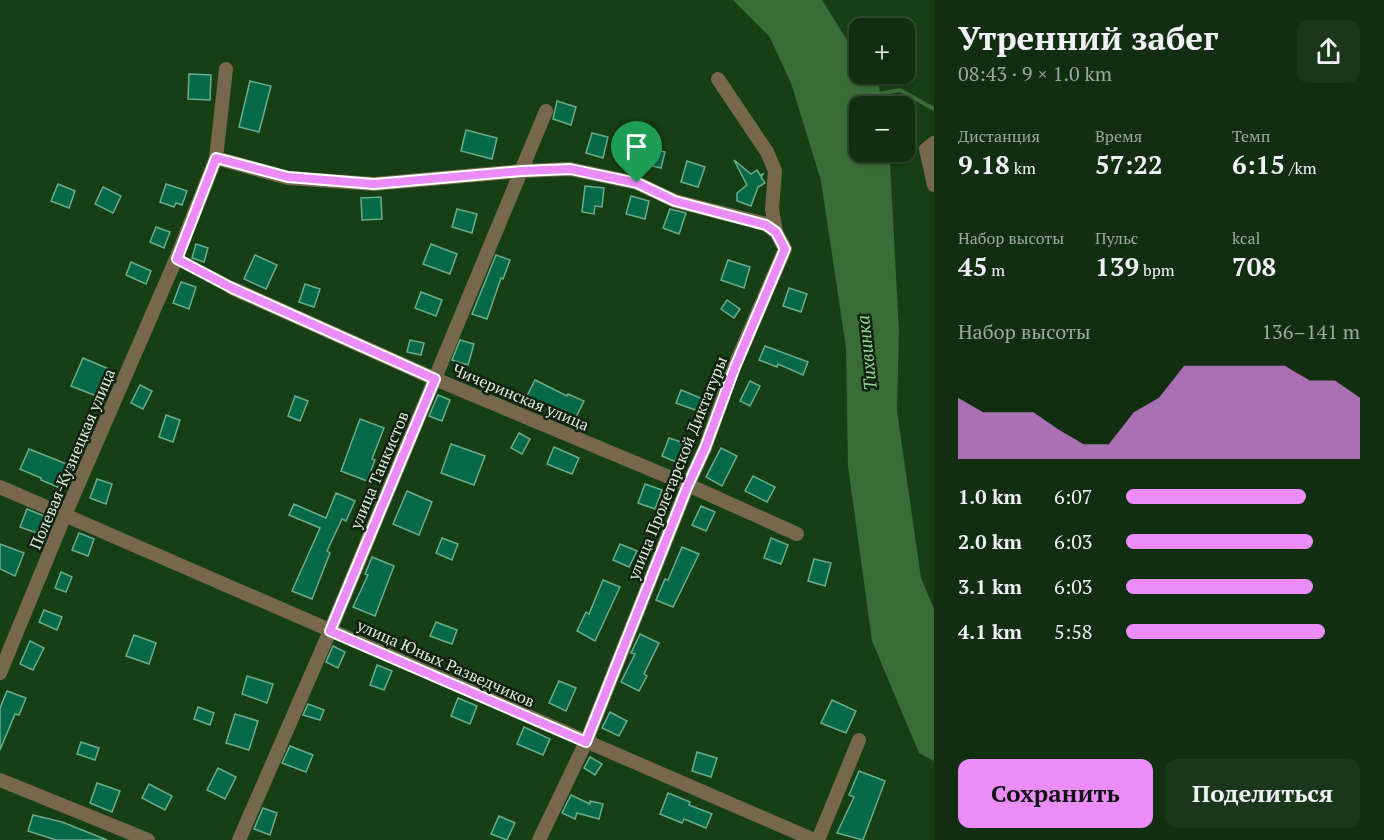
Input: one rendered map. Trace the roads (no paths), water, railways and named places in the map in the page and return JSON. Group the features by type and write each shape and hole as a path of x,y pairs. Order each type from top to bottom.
{"street":[{"name":"Полевая-Кузнецкая улица","path":"0,673 65,515 177,259 216,158 226,69"},
{"name":"улица Пролетарской Диктатуры","path":"539,840 586,742 688,485 705,448 735,367 785,249 776,232 772,209 775,171 767,152 718,79"},
{"name":"улица Танкистов","path":"239,840 330,631 546,111"},
{"path":"934,143 926,149 934,185"},
{"path":"216,158 288,177 374,184 570,169 637,183 675,201 766,225 776,232"},
{"name":"Чичеринская улица","path":"232,288 435,379 688,485 797,534"},
{"name":"улица Юных Разведчиков","path":"0,487 816,840"},
{"path":"816,840 859,740"},
{"path":"0,780 148,840"}],"lane":[{"path":"177,259 232,288"}],"water":[{"name":"Тихвинка","path":"733,0 822,0 849,43 849,84 878,84 879,86 880,96 849,96 849,162 890,163 899,332 897,411 921,578 934,609 934,761 919,753 872,641 848,466 846,348 821,181 791,83 769,36"}],"waterway":[{"path":"878,94 900,90 934,109"}]}
